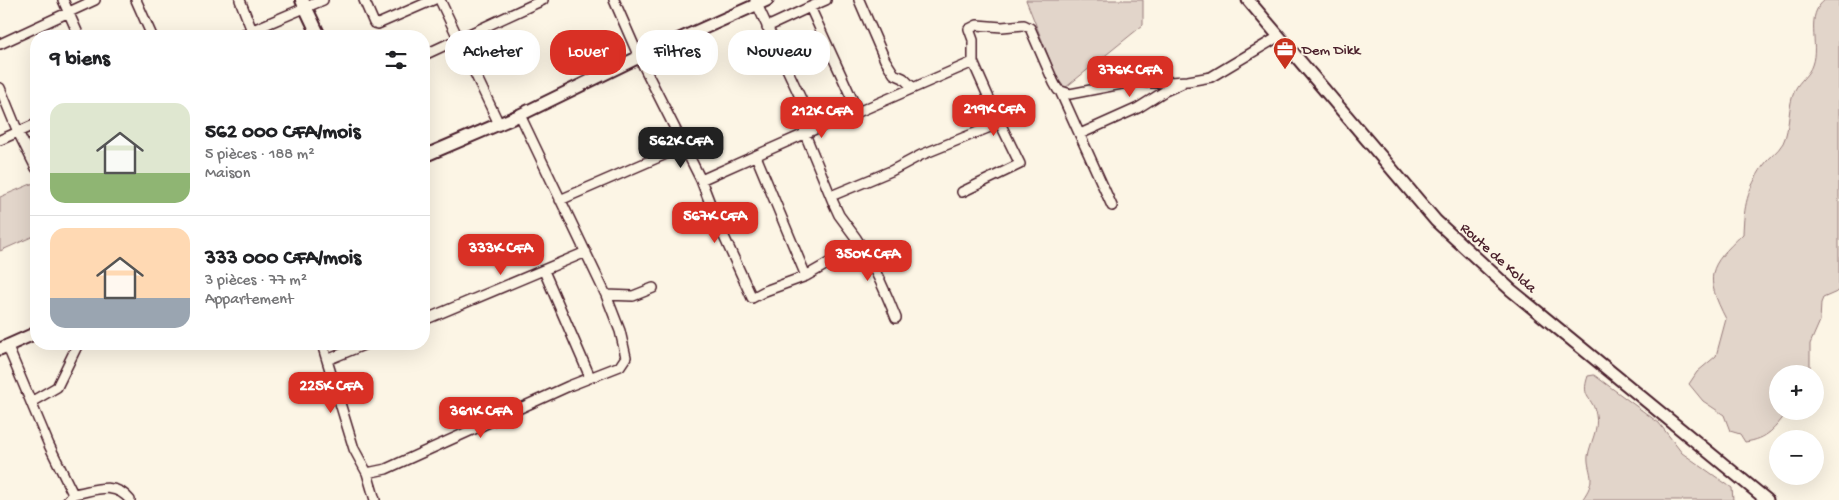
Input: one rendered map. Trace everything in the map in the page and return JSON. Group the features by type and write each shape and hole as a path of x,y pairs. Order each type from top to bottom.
{"highway":[{"path":"304,4 316,30"}],"main road":[{"name":"Route de Kolda","path":"1248,0 1425,209 1486,269 1767,500"},
{"path":"698,30 760,2"},
{"path":"430,153 520,115 636,58"},
{"path":"4,347 30,336"}],"street":[{"path":"63,0 76,30"},
{"path":"0,44 95,0"},
{"path":"136,0 149,30"},
{"path":"240,0 251,30"},
{"path":"257,30 304,4 323,0"},
{"path":"364,0 374,23 378,24 433,0"},
{"path":"440,0 454,30"},
{"path":"478,30 543,0"},
{"path":"614,0 636,50"},
{"path":"767,27 826,0"},
{"path":"859,0 885,60 894,74 903,78 913,88"},
{"path":"760,2 767,27 800,99 805,134 831,196 839,214 875,269 896,318"},
{"path":"810,7 858,112"},
{"path":"962,192 1020,164 973,62 974,40 969,29 978,26 1002,28 1024,25 1030,28 1112,206"},
{"path":"1060,92 1070,94 1136,81 1149,83 1188,81 1211,77 1278,37"},
{"path":"430,52 445,45"},
{"path":"701,180 973,62"},
{"path":"475,75 499,124"},
{"path":"648,75 682,147 701,180 716,219 752,298 765,291 806,276 853,249 856,238"},
{"path":"1080,134 1138,108 1165,91 1188,81"},
{"path":"0,88 30,156"},
{"path":"367,473 386,468 590,377 620,366 626,357 620,331 606,295 520,115"},
{"path":"831,196 891,171 921,155 1000,123"},
{"path":"0,140 30,127"},
{"path":"560,200 682,147"},
{"path":"756,156 806,276"},
{"path":"430,318 586,252"},
{"path":"544,271 590,377"},
{"path":"606,295 632,296 653,288"},
{"path":"4,347 31,402 71,497 91,488 115,489 130,500"},
{"path":"31,402 57,387 75,350"},
{"path":"324,350 354,449 367,473 375,500"},
{"path":"327,360 351,350"}],"shaded area":[{"path":"1026,0 1143,0 1143,25 1065,88 1057,78"},
{"path":"1825,0 1839,0 1839,291 1823,298 1821,303 1820,321 1810,344 1810,365 1769,365 1769,420 1781,420 1772,430 1769,430 1769,433 1753,441 1745,442 1740,434 1730,431 1724,415 1703,401 1689,384 1697,372 1716,356 1726,319 1714,292 1713,273 1722,255 1743,234 1744,215 1753,183 1765,163 1783,143 1793,96 1812,65 1814,57 1814,22 1819,6"},
{"path":"30,184 30,238 0,251 0,197"},
{"path":"1594,375 1659,423 1682,453 1732,488 1733,500 1582,500 1591,482 1588,456 1597,420 1585,389 1588,376"}],"place":[{"name":"Dem Dikk","path":"1285,70"}]}
